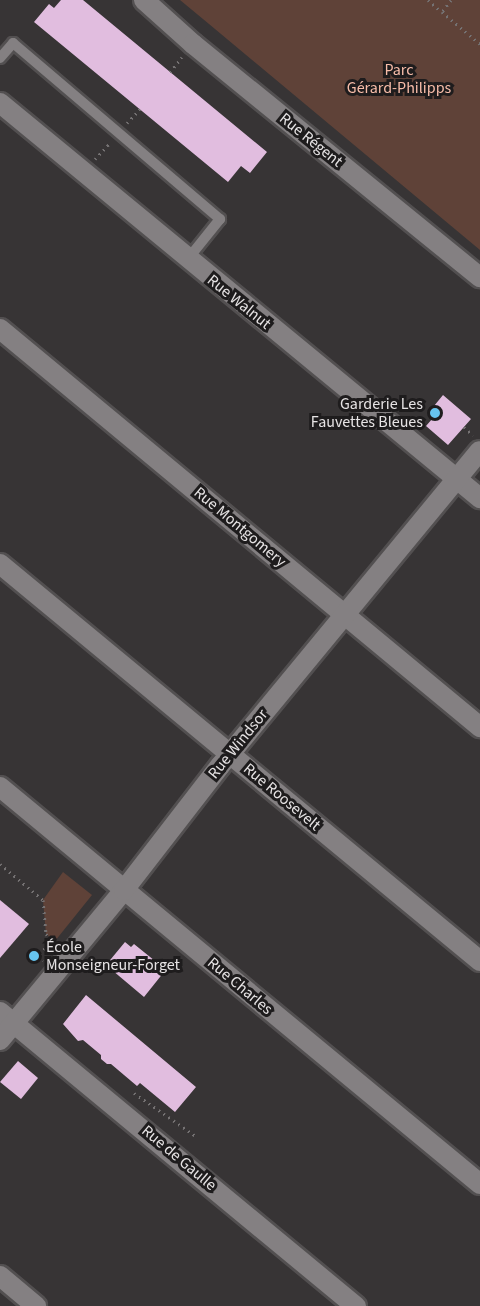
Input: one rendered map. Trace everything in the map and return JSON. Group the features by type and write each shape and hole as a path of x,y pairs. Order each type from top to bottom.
{"street":[{"name":"Rue Régent","path":"144,0 193,44 480,277"},
{"name":"Rue Walnut","path":"0,103 187,260 480,498"},
{"name":"Rue Montgomery","path":"0,328 480,727"},
{"name":"Rue Windsor","path":"0,1040 7,1017 124,890 230,754 458,478 477,444"},
{"name":"Rue Roosevelt","path":"0,564 480,961"},
{"name":"Rue Charles","path":"0,787 480,1184"},
{"name":"Rue de Gaulle","path":"7,1017 356,1306"},
{"path":"0,1276 36,1306"}],"lane":[{"path":"0,58 13,43 220,219 187,260"}],"path":[{"path":"428,0 480,44"},
{"path":"442,12 451,0"},
{"path":"170,72 187,51"},
{"path":"464,427 477,444"},
{"path":"0,864 43,900 46,934 52,939 38,957 43,961"},
{"path":"135,1093 197,1137"}],"green space":[{"name":"Parc Gérard-Philipps","path":"180,0 480,0 480,250 209,24"},
{"path":"63,872 92,895 55,941 46,934 43,900"}],"building":[{"path":"61,0 83,0 267,152 250,173 241,166 228,182 34,22 49,4 54,8"},
{"name":"Garderie Les Fauvettes Bleues","path":"443,395 471,419 448,445 426,426 439,411 434,406"},
{"path":"0,900 29,924 0,958"},
{"path":"125,942 131,947 134,944 160,965 158,967 164,972 144,997 106,965"},
{"path":"86,995 196,1087 175,1112 140,1083 137,1086 111,1064 107,1064 101,1059 101,1055 83,1040 78,1041 63,1024"},
{"path":"18,1061 38,1078 21,1099 0,1082"}],"place":[{"name":"Garderie Les Fauvettes Bleues","path":"435,413"},
{"name":"École Monseigneur-Forget","path":"34,956"}]}
